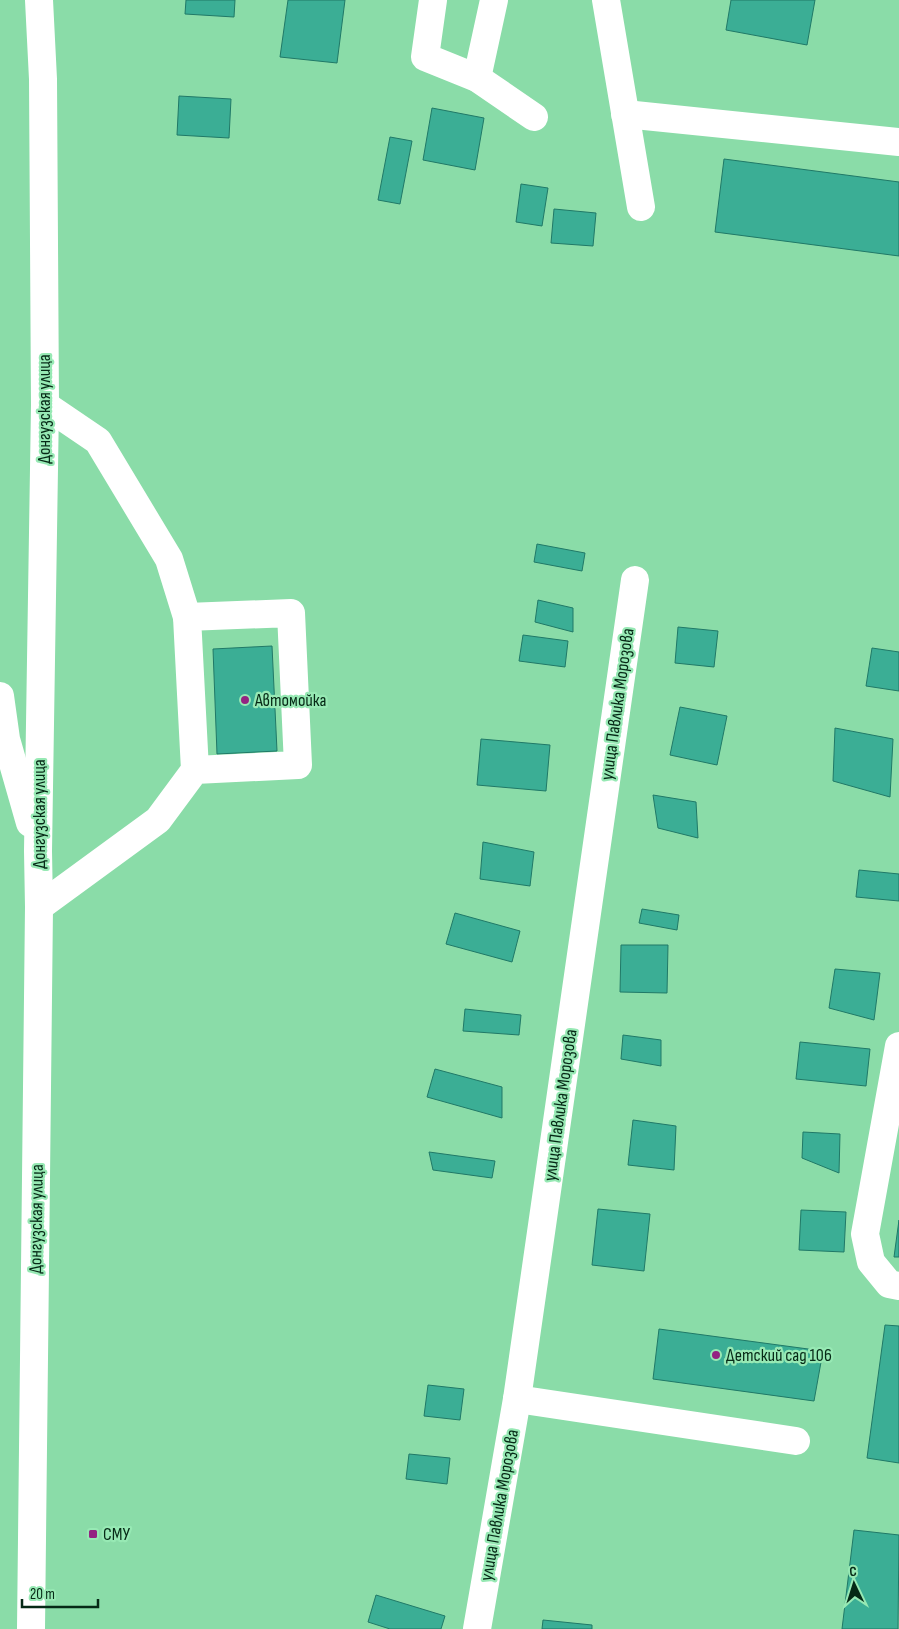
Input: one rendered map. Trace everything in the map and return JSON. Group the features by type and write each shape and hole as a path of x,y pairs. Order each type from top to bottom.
{"main road":[{"name":"Донгузская улица","path":"31,1629 39,907 38,851 45,406 43,79 39,0"},
{"path":"434,0 425,58 477,78 534,117"},
{"path":"477,78 494,0"},
{"path":"606,0 641,207"},
{"path":"625,114 899,142"},
{"path":"39,907 158,820 195,770 187,617 169,558 98,441 45,406"},
{"name":"улица Павлика Морозова","path":"477,1629 517,1399 635,580"},
{"path":"187,617 291,613 298,765 195,770"},
{"path":"0,696 6,739 38,851"},
{"path":"899,1046 865,1234 872,1262 889,1284 899,1286"},
{"path":"517,1399 796,1440"}],"building":[{"path":"186,0 235,0 234,17 185,14"},
{"path":"288,0 345,0 337,63 280,57"},
{"path":"731,0 815,0 807,45 726,30"},
{"path":"179,96 231,99 229,138 177,135"},
{"path":"432,108 484,118 475,170 423,160"},
{"path":"390,137 412,141 400,204 378,200"},
{"path":"724,159 899,182 899,256 715,232"},
{"path":"521,184 548,188 542,226 516,222"},
{"path":"554,209 596,213 593,246 551,243"},
{"path":"537,544 585,553 582,571 534,562"},
{"path":"538,600 573,608 573,632 535,622"},
{"path":"678,627 718,631 714,667 675,663"},
{"path":"523,635 568,641 565,667 519,661"},
{"name":"Автомойка","path":"272,646 277,751 217,754 213,649"},
{"path":"872,648 899,652 899,691 866,686"},
{"path":"680,707 727,716 717,765 670,755"},
{"path":"835,728 893,739 890,797 833,781"},
{"path":"481,739 550,745 546,791 477,785"},
{"path":"653,795 696,802 698,838 658,828"},
{"path":"483,842 534,852 530,886 480,879"},
{"path":"859,870 899,874 899,901 856,897"},
{"path":"642,909 679,915 677,930 639,923"},
{"path":"455,913 520,931 512,962 446,944"},
{"path":"621,945 668,945 667,993 620,992"},
{"path":"835,969 880,973 874,1020 829,1008"},
{"path":"465,1009 521,1015 519,1035 463,1031"},
{"path":"623,1035 661,1040 661,1066 621,1059"},
{"path":"800,1042 870,1049 866,1086 796,1079"},
{"path":"435,1069 502,1087 502,1118 427,1097"},
{"path":"633,1120 676,1126 674,1170 628,1165"},
{"path":"803,1132 840,1134 839,1173 802,1158"},
{"path":"429,1152 495,1161 492,1178 433,1170"},
{"path":"598,1209 650,1214 644,1271 592,1265"},
{"path":"801,1210 846,1212 844,1252 799,1250"},
{"path":"899,1220 899,1257 894,1257"},
{"path":"885,1325 899,1326 899,1463 867,1458"},
{"path":"659,1329 823,1351 814,1401 653,1379"},
{"path":"428,1385 464,1389 460,1420 424,1416"},
{"path":"409,1454 450,1458 447,1484 406,1479"},
{"path":"854,1530 899,1535 898,1629 842,1629"},
{"path":"376,1595 445,1616 441,1629 390,1629 368,1622"},
{"path":"543,1620 592,1625 592,1629 542,1629"}],"place":[{"name":"Автомойка","path":"245,700"},
{"name":"Детский сад 106","path":"716,1355"},
{"name":"СМУ","path":"93,1534"}]}
